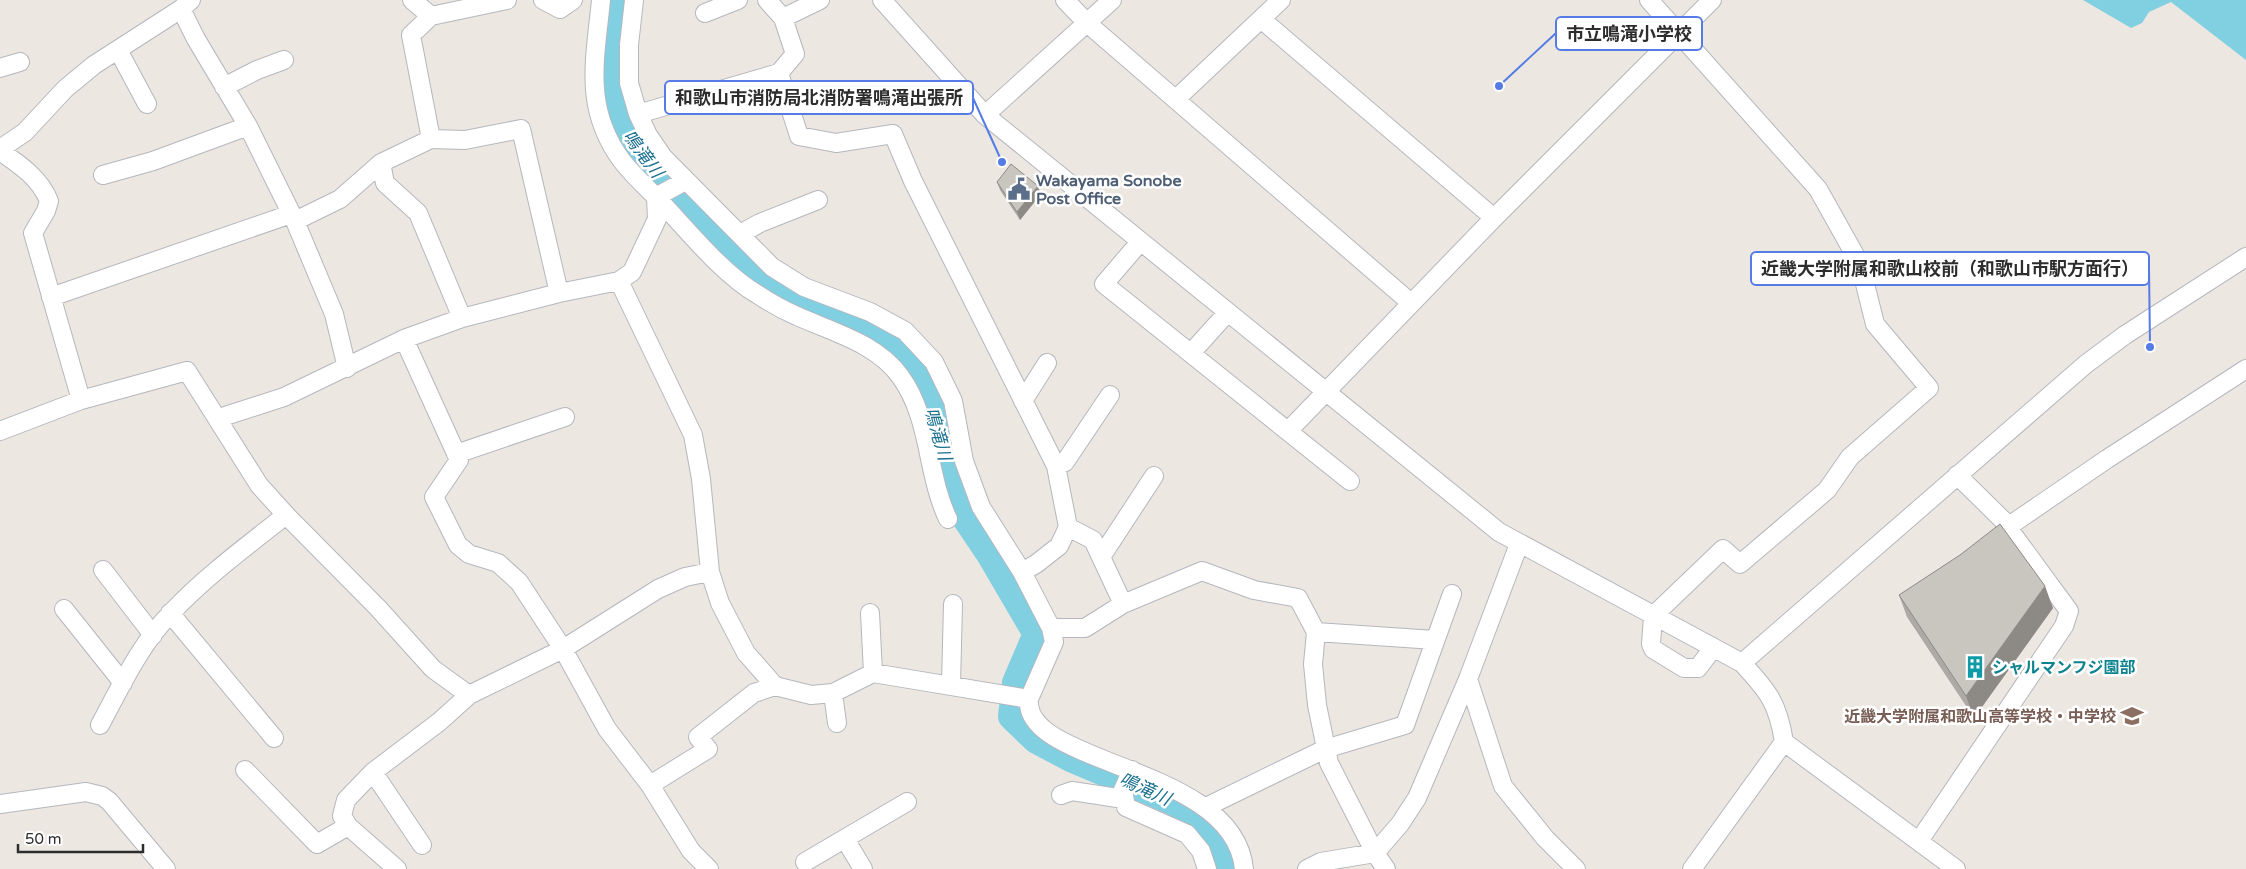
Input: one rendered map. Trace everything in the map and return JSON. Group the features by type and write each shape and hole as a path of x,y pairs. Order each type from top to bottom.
{"street":[{"path":"412,0 431,16"},
{"path":"432,139 411,35 431,16 507,0"},
{"path":"543,0 560,9 573,0"},
{"path":"601,0 594,78 596,109 608,140 623,162 659,196 737,280 756,294 794,315 859,342 884,360 899,375 913,396 920,415 936,488 948,519"},
{"path":"634,0 629,45 629,84 638,114 648,135 682,182 740,234 772,267 804,286 870,312 905,331 934,362 953,401 964,461 981,506 1022,572 1051,628 1054,642 1052,648 1018,697"},
{"path":"705,13 738,0"},
{"path":"638,114 779,73 795,54 783,18 767,0"},
{"path":"783,18 820,0"},
{"path":"882,0 985,115 1226,313 1499,532 1742,662 1768,691 1780,716 1784,742 1692,869"},
{"path":"1065,0 1087,23 1411,303"},
{"path":"985,115 1112,0"},
{"path":"1176,99 1281,0"},
{"path":"1649,0 1818,189 1860,264 1875,324 1929,388 1850,457 1827,490 1740,564 1723,549 1653,616 1651,644 1653,649 1684,668 1698,668 1713,648"},
{"path":"1288,431 1494,218 1712,0"},
{"path":"81,400 33,233 46,211 49,201 45,190 23,167 0,150 24,132 65,89 94,65 186,5 224,87 248,126 293,217 334,314 347,368"},
{"path":"1261,19 1494,218"},
{"path":"118,50 147,104"},
{"path":"224,87 257,70 284,60"},
{"path":"0,68 20,62"},
{"path":"779,73 799,136 836,143 893,134 912,181 1056,466 1068,527 1059,546 1036,564 1022,572"},
{"path":"103,175 153,161 248,126"},
{"path":"51,297 293,217 340,199 382,163 432,139 465,140 520,129 559,293"},
{"path":"382,163 385,184 418,213 462,318"},
{"path":"659,196 682,182"},
{"path":"218,418 284,397 404,339 462,318 559,293 619,281 632,272 657,219 659,196"},
{"path":"740,234 760,223 818,200"},
{"path":"1140,242 1104,284 1350,481"},
{"path":"1742,662 2086,364 2124,335 2246,257"},
{"path":"619,281 693,435 701,479 710,572 720,603 746,653 776,686"},
{"path":"1191,354 1226,313"},
{"path":"404,339 459,460 434,496 458,545 469,554 498,563 520,582 563,649 608,728 650,785 691,851 709,869"},
{"path":"1023,401 1047,363"},
{"path":"2009,526 2107,459 2246,369"},
{"path":"0,431 81,400 187,371 259,485 286,516 378,608 432,669 469,695"},
{"path":"1056,466 1065,462 1110,395"},
{"path":"456,454 565,417"},
{"path":"1919,841 2064,626 2069,611 2009,526 1957,474"},
{"path":"1101,557 1154,476"},
{"path":"100,725 135,659 170,613 217,569 286,516"},
{"path":"1068,527 1092,540 1123,604"},
{"path":"1307,869 1321,862 1375,853 1400,824 1417,798 1468,679 1519,544"},
{"path":"104,570 153,635"},
{"path":"1051,628 1085,628 1123,604 1202,571 1254,590 1298,598 1316,632 1313,664 1317,705 1329,763 1375,853 1386,869"},
{"path":"397,869 348,826 342,816 346,800 373,772 439,722 469,695 563,649 658,589 686,578 710,572"},
{"path":"1206,806 1325,749 1405,725 1452,594"},
{"path":"952,686 954,604"},
{"path":"64,609 123,683"},
{"path":"170,613 274,738"},
{"path":"870,614 873,673"},
{"path":"1316,632 1435,640"},
{"path":"650,785 708,749 698,738 754,693 776,686 811,695 833,693 873,673 1018,697 1028,708 1034,720 1060,742 1127,783 1190,797 1206,806 1219,817 1236,842 1244,869"},
{"path":"1468,679 1503,786 1545,838 1576,869"},
{"path":"833,693 837,723"},
{"path":"1784,742 1956,869"},
{"path":"245,770 317,844 348,826"},
{"path":"373,772 422,845"},
{"path":"1061,795 1127,783"},
{"path":"1127,783 1126,807 1186,834 1201,851 1206,869"},
{"path":"0,804 86,792 102,796 109,801 166,869"},
{"path":"805,862 907,802"},
{"path":"845,839 863,869"}],"water":[{"path":"2083,0 2246,0 2246,60 2171,2 2149,12 2142,23 2131,28"}],"building":[{"path":"1011,164 1038,186 1017,212 997,182"},
{"name":"シャルマンフジ園部","path":"2000,524 2045,586 1966,696 1899,595 1960,555"}],"waterway":[{"name":"鳴滝川","path":"611,0 609,25 610,68 617,115 628,139 656,175 729,247 777,288 883,338 925,389 959,506 990,552 1038,634 1017,683 1013,716 1037,739 1073,758 1177,802 1215,839 1223,869"}],"place":[{"name":"市立鳴滝小学校","path":"1499,86"},
{"name":"和歌山市消防局北消防署鳴滝出張所","path":"1002,162"},
{"name":"Wakayama Sonobe Post Office","path":"1019,189"},
{"name":"近畿大学附属和歌山校前（和歌山市駅方面行）","path":"2150,347"},
{"name":"シャルマンフジ園部","path":"1975,667"},
{"name":"近畿大学附属和歌山高等学校・中学校","path":"2132,716"}]}
